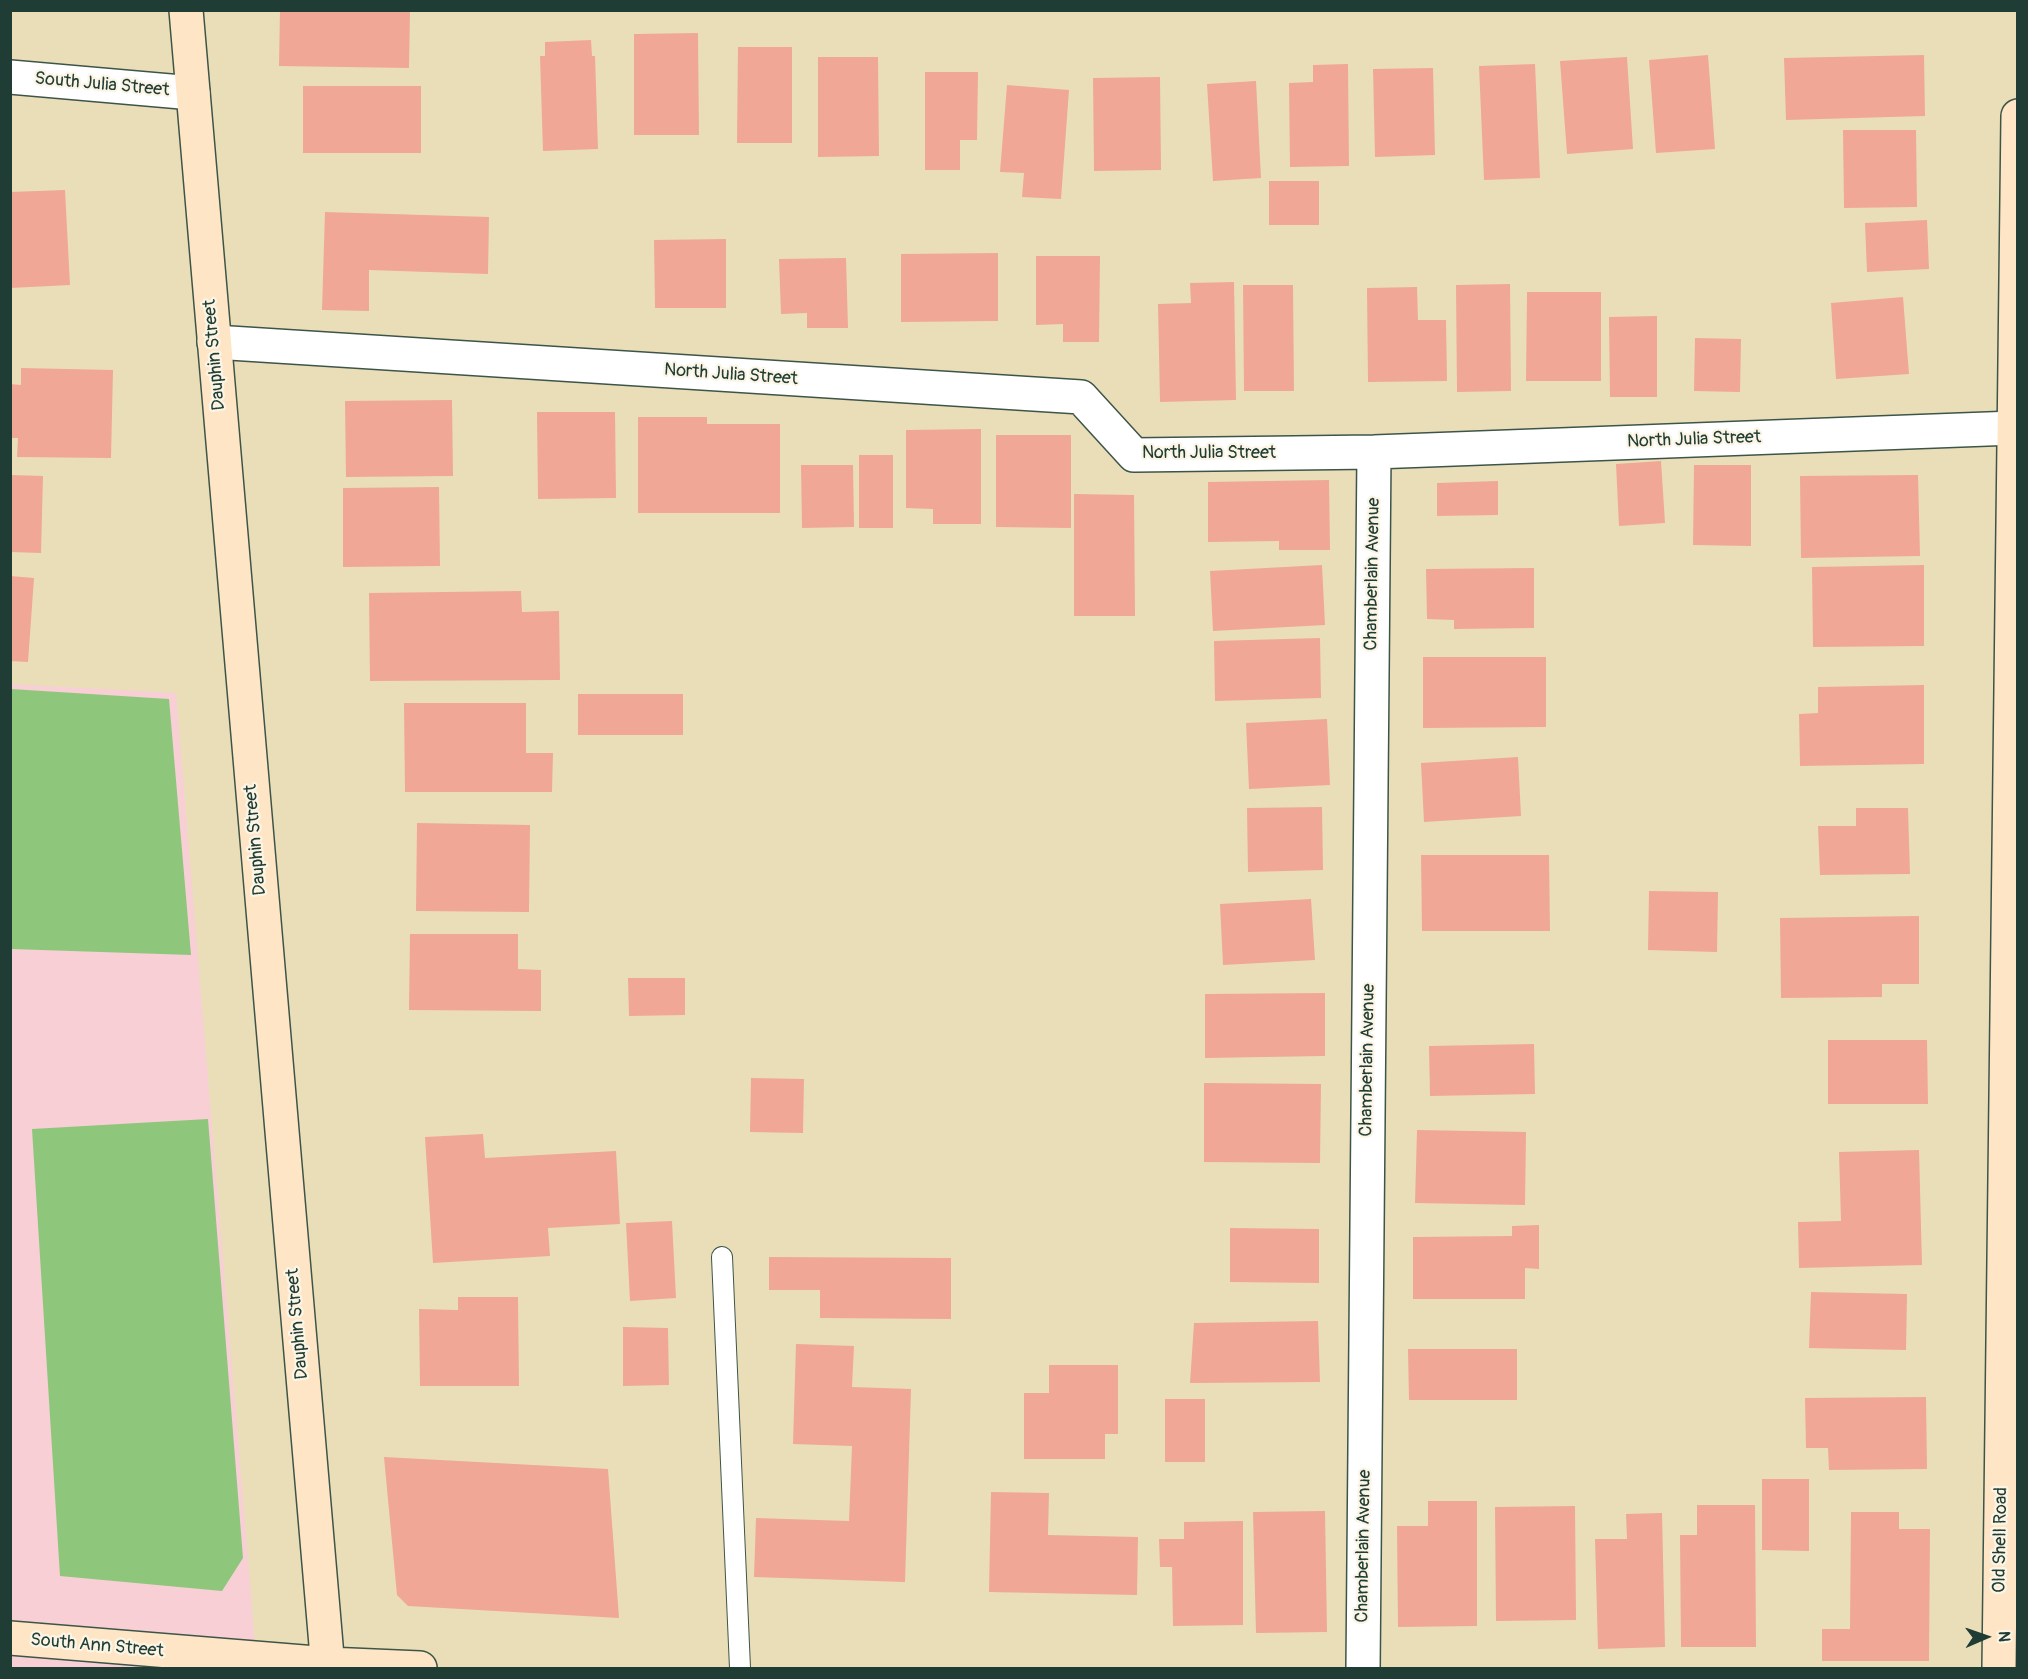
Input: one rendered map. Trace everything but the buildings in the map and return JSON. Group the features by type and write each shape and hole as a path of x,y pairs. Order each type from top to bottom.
{"street":[{"name":"Dauphin Street","path":"186,10 328,1666"},
{"name":"South Julia Street","path":"10,77 193,93"},
{"name":"Old Shell Road","path":"1999,1668 2013,909 2014,428 2018,116"},
{"name":"North Julia Street","path":"214,342 1081,397 1134,455 1374,452 2014,428"},
{"name":"Chamberlain Avenue","path":"1363,1668 1374,452"},
{"name":"South Ann Street","path":"10,1638 328,1666 420,1668"}],"lane":[{"path":"722,1257 740,1668"}],"shaded area":[{"path":"10,684 176,693 257,1668 11,1668"}],"green space":[{"path":"11,689 169,699 191,955 11,949"},
{"path":"208,1119 243,1558 222,1591 60,1576 32,1129"}]}
